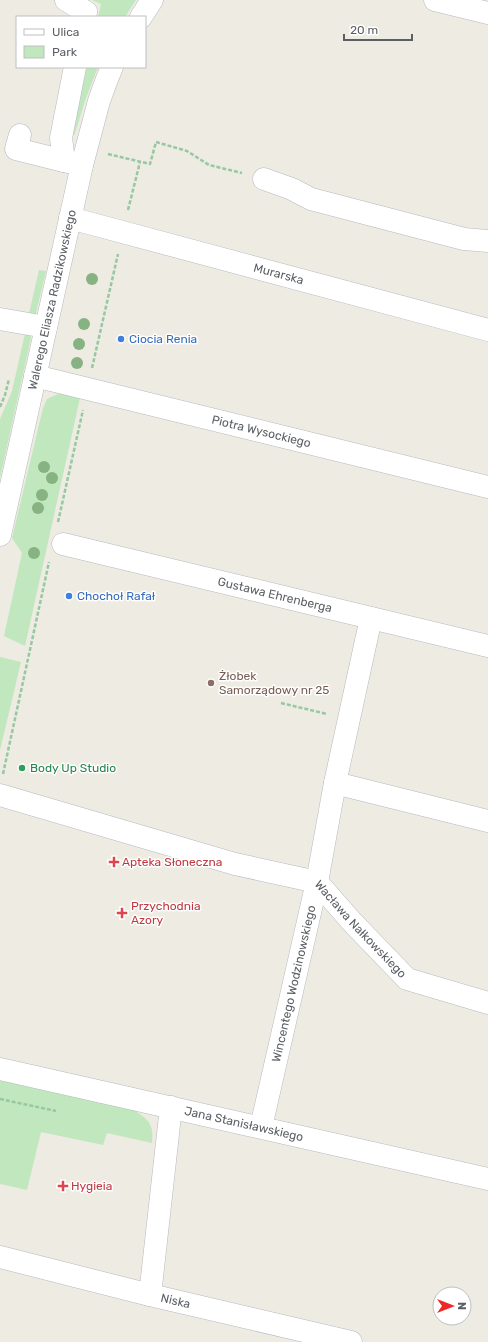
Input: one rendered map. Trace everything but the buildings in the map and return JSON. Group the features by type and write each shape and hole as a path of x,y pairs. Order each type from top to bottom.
{"street":[{"path":"66,0 86,12 85,16"},
{"path":"142,16 152,0"},
{"path":"435,0 488,13"},
{"path":"73,163 61,138 75,68"},
{"name":"Walerego Eliasza Radzikowskiego","path":"0,535 70,218 73,163 112,68"},
{"path":"20,134 16,149 73,163"},
{"path":"264,179 292,189 311,199 464,239 488,240"},
{"name":"Murarska","path":"70,218 488,330"},
{"path":"0,319 46,326"},
{"name":"Piotra Wysockiego","path":"36,376 488,487"},
{"name":"Gustawa Ehrenberga","path":"57,543 488,646"},
{"name":"Wincentego Wodzinowskiego","path":"261,1127 317,882 335,782 371,618"},
{"path":"335,782 488,821"},
{"name":"Wacława Nałkowskiego","path":"1,787 235,864 317,882 353,923 407,979 488,1003"},
{"name":"Jana Stanisławskiego","path":"0,1069 488,1179"},
{"path":"150,1295 171,1107"},
{"name":"Niska","path":"0,1257 150,1295 351,1342"}],"path":[{"path":"101,152 150,164 156,142 187,151 209,165 264,179"},
{"path":"128,211 140,162"},
{"path":"1,787 57,543 88,389 123,232"},
{"path":"281,703 349,720"},
{"path":"0,1100 56,1111"}],"green space":[{"path":"92,0 136,0 126,16 98,16 101,4"},
{"path":"87,68 98,68 75,133 69,143"},
{"path":"39,270 46,271 35,317 28,318"},
{"path":"26,329 32,333 0,478 0,419 12,391"},
{"path":"66,393 80,398 25,646 4,636 22,553 12,538 43,408 47,399 58,394"},
{"path":"0,657 21,662 0,750"},
{"path":"0,1079 134,1110 149,1123 152,1131 152,1143 107,1133 103,1145 41,1132 27,1190 0,1184"}],"place":[{"name":"Ciocia Renia","path":"121,339"},
{"name":"Chochoł Rafał","path":"69,596"},
{"name":"Żłobek Samorządowy nr 25","path":"211,683"},
{"name":"Body Up Studio","path":"22,768"},
{"name":"Apteka Słoneczna","path":"114,862"},
{"name":"Przychodnia Azory","path":"122,913"},
{"name":"Hygieia","path":"63,1186"}]}
